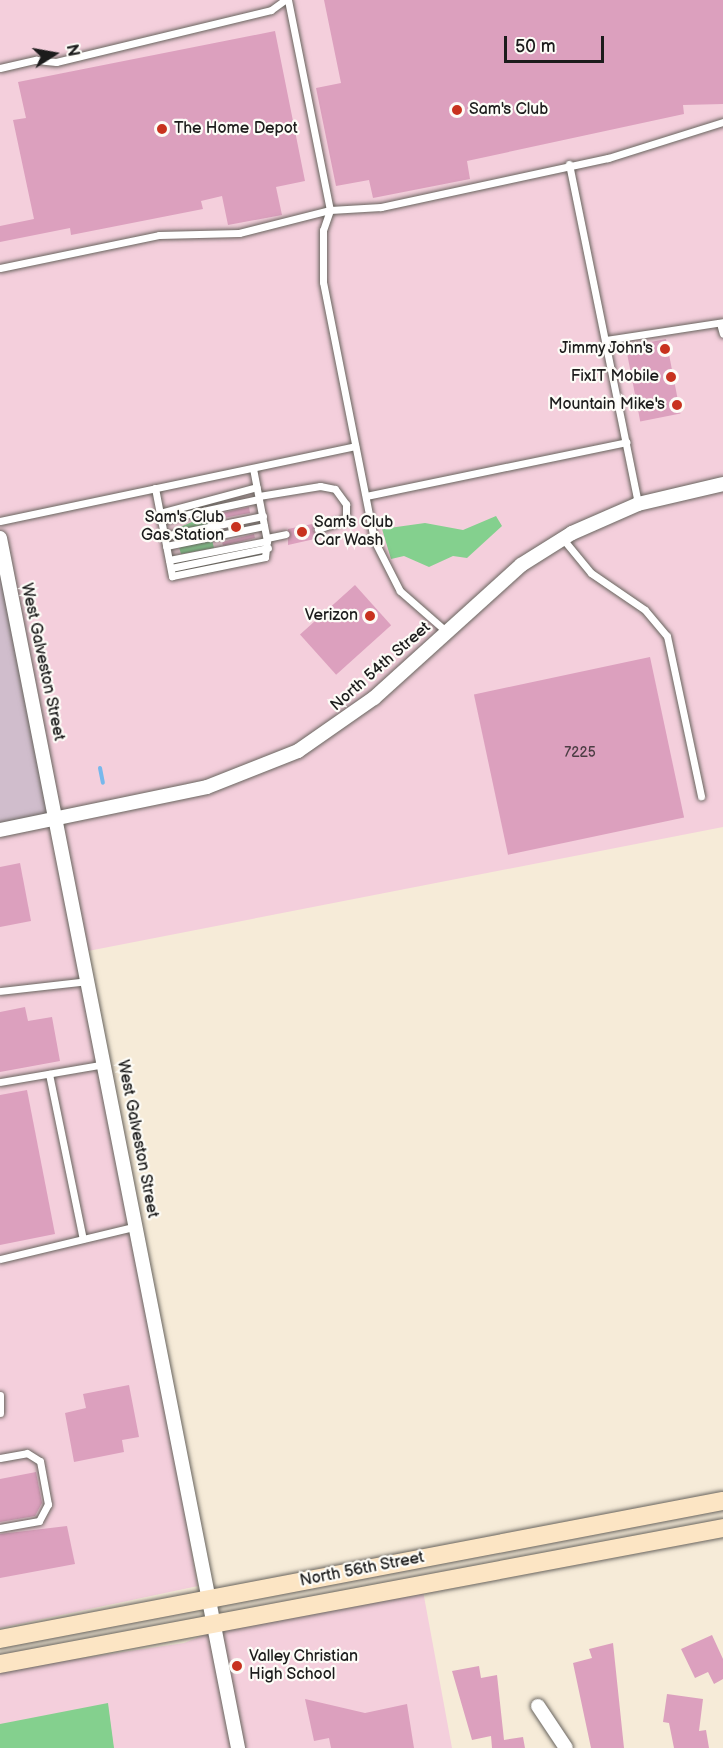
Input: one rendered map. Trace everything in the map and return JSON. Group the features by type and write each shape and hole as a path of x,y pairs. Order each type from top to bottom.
{"main road":[{"name":"North 56th Street","path":"0,1639 723,1501"},
{"name":"North 56th Street","path":"0,1664 214,1621 723,1528"}],"street":[{"name":"North 54th Street","path":"0,830 216,784 290,755 354,714 521,565 562,539 638,504 723,484"},
{"name":"West Galveston Street","path":"0,539 58,818 238,1748"},
{"path":"538,1706 566,1748"}],"lane":[{"path":"0,68 36,60 56,62 271,10 287,0 330,210 323,230 323,282 374,540 390,575 420,613 447,632"},
{"path":"0,268 159,235 239,233 330,210 381,207 645,148 723,122"},
{"path":"569,164 638,504"},
{"path":"606,340 722,322 723,334"},
{"path":"366,496 626,442"},
{"path":"0,521 355,446"},
{"path":"155,488 172,576 184,574 265,557 267,543 253,468"},
{"path":"160,516 320,486 335,489 346,504 346,519 318,529"},
{"path":"160,516 257,487"},
{"path":"164,536 262,516"},
{"path":"166,546 264,526"},
{"path":"170,564 267,543 286,534"},
{"path":"562,539 591,573 645,610 667,636 701,796"},
{"path":"0,991 89,981"},
{"path":"0,1082 105,1064"},
{"path":"49,1074 83,1239"},
{"path":"0,1259 137,1226"},
{"path":"0,1395 0,1413"},
{"path":"0,1458 27,1453 40,1461 48,1504 39,1521 0,1528"}],"shaded area":[{"path":"0,0 723,0 723,827 83,952 76,915 198,1586 0,1628"},
{"path":"0,538 58,818 0,830"},
{"name":"Valley Christian High School","path":"423,1591 452,1748 0,1748 0,1670 184,1643 212,1632"}],"green space":[{"path":"206,516 209,523 179,536 176,529"},
{"path":"496,516 502,526 467,558 453,556 429,567 404,556 391,559 382,529 425,523 463,530"},
{"path":"212,540 214,548 181,554 179,547"},
{"path":"108,1703 114,1748 0,1748 0,1724"}],"building":[{"name":"Sam's Club","path":"324,0 723,0 723,104 683,105 684,114 467,161 470,179 373,198 369,180 336,186 316,88 341,83"},
{"name":"The Home Depot","path":"275,31 305,181 276,187 282,215 228,225 222,196 201,201 203,209 71,235 70,228 0,242 0,226 34,219 13,120 26,118 18,82"},
{"path":"666,339 681,414 640,421 626,347"},
{"path":"249,507 250,513 218,519 217,514"},
{"name":"Sam's Club Car Wash","path":"317,523 313,530 319,538 288,545 288,529"},
{"path":"254,534 255,538 223,546 222,542"},
{"path":"355,585 391,625 336,675 300,635"},
{"path":"650,657 684,817 508,855 474,694"},
{"path":"20,863 31,921 0,927 0,867"},
{"path":"25,1007 28,1021 52,1017 60,1061 0,1072 0,1012"},
{"path":"27,1090 55,1234 0,1245 0,1095"},
{"path":"129,1385 139,1437 122,1440 124,1452 74,1462 65,1413 86,1408 83,1394"},
{"path":"36,1472 42,1503 35,1516 0,1522 0,1479"},
{"path":"67,1526 75,1564 0,1578 0,1534"},
{"path":"712,1635 723,1659 723,1679 714,1684 708,1672 695,1678 681,1649"},
{"path":"613,1643 624,1748 591,1748 573,1663 592,1658 589,1649"},
{"path":"479,1666 481,1678 497,1675 504,1740 523,1737 525,1748 492,1748 491,1736 472,1740 452,1671"},
{"path":"667,1694 703,1699 699,1731 706,1730 709,1748 674,1748 669,1723 663,1722"},
{"path":"305,1699 365,1713 407,1704 414,1748 331,1748 329,1738 314,1741"}],"waterway":[{"path":"100,768 103,783"}],"place":[{"name":"Sam's Club","path":"457,110"},
{"name":"The Home Depot","path":"162,129"},
{"name":"Jimmy John's","path":"665,349"},
{"name":"FixIT Mobile","path":"671,377"},
{"name":"Mountain Mike's","path":"677,405"},
{"name":"Sam's Club Gas Station","path":"236,527"},
{"name":"Sam's Club Car Wash","path":"302,532"},
{"name":"Verizon","path":"370,616"},
{"name":"Valley Christian High School","path":"237,1666"}]}
